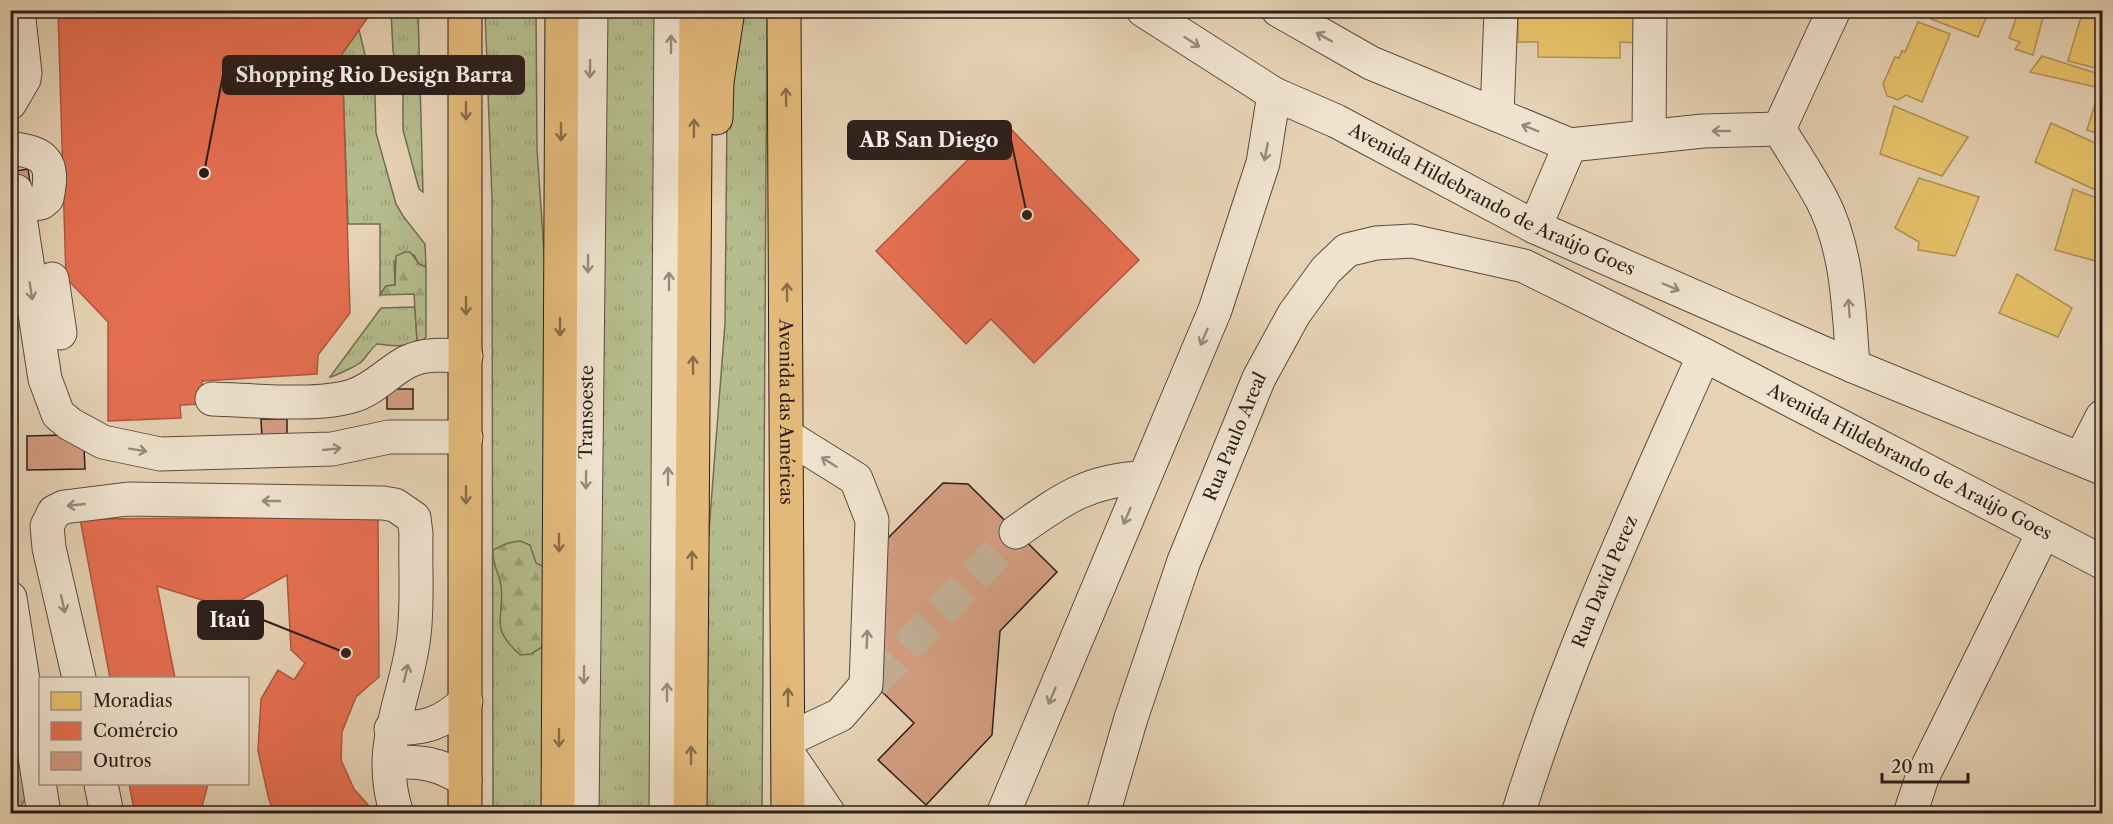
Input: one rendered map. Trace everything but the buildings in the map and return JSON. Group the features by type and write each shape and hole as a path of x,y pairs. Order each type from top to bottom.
{"main road":[{"path":"465,10 465,813"},
{"path":"558,813 562,10"},
{"path":"690,813 696,10"},
{"path":"693,227 711,183 715,159 717,82 728,10"},
{"path":"785,25 803,10"},
{"name":"Avenida das Américas","path":"785,25 788,813"}],"street":[{"path":"10,103 25,73 18,10"},
{"name":"Transoeste","path":"582,813 591,10"},
{"path":"666,813 671,10"},
{"name":"Avenida Hildebrando de Araújo Goes","path":"1143,10 1274,94 1336,121 1535,226 1852,366 2092,463"},
{"path":"1278,10 1371,63 1569,145 1649,135 1779,129"},
{"path":"1497,115 1501,10"},
{"path":"1649,135 1650,10"},
{"path":"1779,129 1834,10"},
{"path":"1003,813 1142,478 1215,310 1263,164 1274,94"},
{"path":"1779,129 1823,202 1838,244 1848,298 1852,366"},
{"path":"1535,226 1569,145"},
{"path":"13,175 51,399 58,414 89,434 119,447 160,454 332,449 389,436 466,437"},
{"name":"Rua Paulo Areal","path":"1103,813 1131,718 1184,561 1259,378 1294,314 1326,270 1347,250 1376,243 1412,241 1524,266"},
{"name":"Avenida Hildebrando de Araújo Goes","path":"1524,266 1704,355 2043,533 2103,562"},
{"path":"52,279 68,381 89,434"},
{"name":"Rua David Perez","path":"1518,813 1563,685 1610,567 1704,355"},
{"path":"212,399 342,398 368,389 408,362 421,357 466,356"},
{"path":"2092,463 2103,417"},
{"path":"787,436 856,479 872,520 869,684 840,715 789,747 829,813"},
{"path":"1017,532 1056,504 1085,489 1114,479 1142,478"},
{"path":"340,484 397,486 411,501 414,518 414,634 407,674 391,729 391,796 397,813"},
{"path":"79,677 49,548 47,526 54,512 64,507 128,500 347,501 395,506 414,518"},
{"path":"1910,813 1922,778 2043,533"},
{"path":"10,598 39,781"},
{"path":"391,729 435,724 452,715 466,701"},
{"path":"390,764 430,762 446,768 465,780"},
{"path":"40,785 44,813"},
{"path":"101,785 107,813"}],"green space":[{"path":"391,11 418,11 423,192 419,189 403,130 403,92 393,51"},
{"path":"485,11 536,11 537,150 552,367 551,813 493,813 492,199"},
{"path":"597,11 666,11 661,813 595,814"},
{"path":"741,11 767,11 762,813 705,814 707,556 725,324 727,113"},
{"path":"359,30 375,96 376,133 396,204 425,244 426,267 419,264 414,255 394,261 395,285 386,286 380,295 380,224 348,224 342,54"},
{"path":"410,252 419,264 426,267 426,337 422,341 417,340 414,294 380,295 386,286 395,285 396,256"},
{"path":"415,307 417,340 403,345 377,344 360,363 330,377 381,308"},
{"path":"520,541 530,545 536,563 542,566 551,565 547,644 531,654 520,655 510,645 501,629 501,586 493,550 508,543"},
{"path":"10,691 26,797 20,808 11,813"}],"tunnel":[{"path":"873,683 1016,532"}],"place":[{"name":"Shopping Rio Design Barra","path":"204,173"},
{"name":"AB San Diego","path":"1027,215"},
{"name":"Itaú","path":"346,653"}]}
